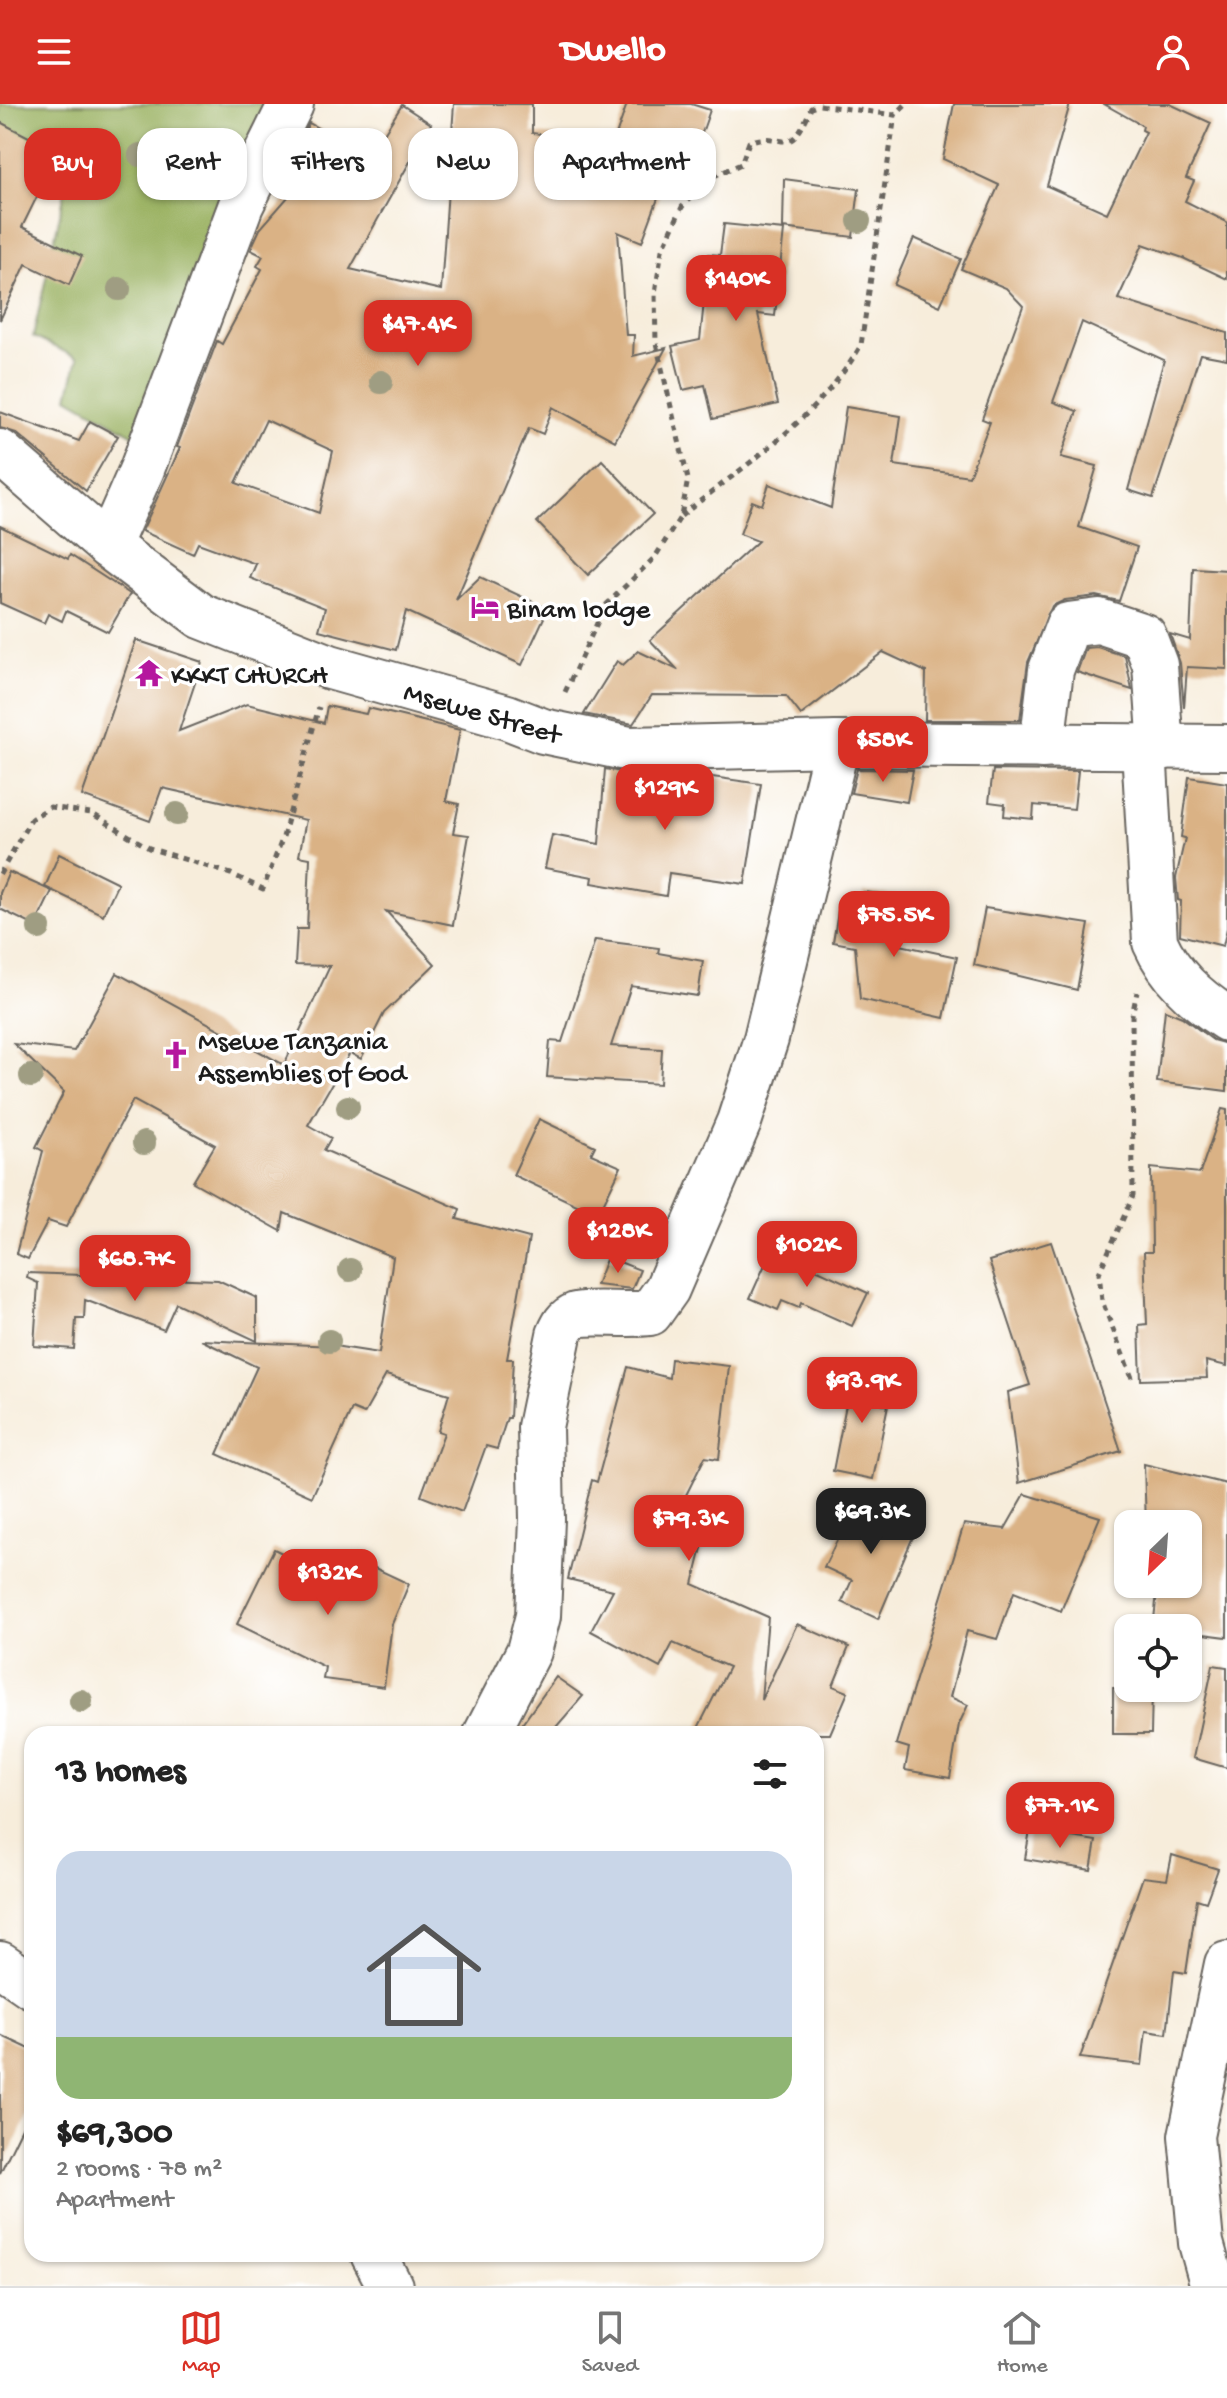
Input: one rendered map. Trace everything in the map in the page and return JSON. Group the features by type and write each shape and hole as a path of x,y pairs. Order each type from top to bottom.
{"street":[{"path":"108,546 164,414 241,205 291,104"},
{"name":"Msewe Street","path":"0,452 108,546 201,616 330,667 507,717 543,731 630,749 837,744 1227,747"},
{"path":"1042,746 1051,670 1068,625 1099,621 1144,636 1155,665 1155,942 1170,970 1202,1003 1227,1019"},
{"path":"490,1726 529,1651 538,1616 540,1427 559,1335 565,1322 577,1315 627,1317 650,1313 667,1289 739,1122 766,1039 837,744"},
{"path":"0,1964 24,1980"},
{"path":"1213,2286 1201,2243 1191,2136 1227,1964"},
{"path":"377,2262 390,2286"}],"path":[{"path":"543,731 605,606 655,557 681,516 807,414 845,373 861,345 895,115 906,104"},
{"path":"681,516 688,479 656,343 655,293 662,250 682,207 707,179 741,164 749,142 787,142 800,135 811,108 819,105 895,115"},
{"path":"0,874 31,819 50,807 91,813 149,848 231,874 263,889 283,837 330,667"},
{"path":"1132,1378 1102,1301 1099,1273 1133,1196 1132,1015 1141,974 1155,942"}],"green space":[{"path":"0,104 274,104 247,171 247,128 137,128 137,200 235,200 139,438 68,397 78,358 33,337 63,200 121,200 121,128 24,128 24,141 0,130"}],"building":[{"path":"454,104 532,104 534,200 657,200 642,242 618,232 626,335 634,335 633,356 666,348 615,441 553,407 543,434 529,428 456,600 480,577 548,609 522,665 406,611 396,650 319,630 325,608 250,578 256,564 198,543 193,554 142,531 180,448 177,447 217,341 222,344 262,269 257,266 263,256 251,250 260,229 285,200 389,200 350,269 441,290 447,200 518,200 518,128 452,128","holes":["266,420 333,451 319,513 236,483"]},
{"path":"627,104 691,104 710,110 704,128 619,128"},
{"path":"954,104 1070,104 1047,186 1107,213 1146,132 1142,130 1143,126 1104,104 1170,104 1211,123 1186,178 1194,181 1185,201 1227,222 1227,279 1183,258 1143,244 1118,299 1227,333 1227,359 1200,354 1153,498 1128,490 1164,360 1082,322 1053,402 1077,411 1061,457 1097,466 1079,527 1137,547 1119,601 1096,596 1065,600 1052,606 1028,662 1020,720 925,720 926,672 883,652 801,715 786,696 652,695 633,724 584,714 617,661 623,665 638,651 678,670 650,640 758,541 740,534 752,501 762,505 769,484 831,508 846,407 901,416 894,465 969,476 990,422 982,419 1023,306 1006,288 961,269 999,185 943,159"},
{"path":"402,105 431,124 429,128 408,128 408,165 392,194 392,128 387,128"},
{"path":"0,122 24,134 24,200 35,200 22,227 82,256 69,285 26,264 0,320"},
{"path":"784,179 859,189 853,237 783,228"},
{"path":"724,224 784,230 775,316 758,314 778,404 713,419 705,385 683,390 672,346 700,340 709,254 720,255"},
{"path":"914,238 961,259 940,306 894,285"},
{"path":"0,412 79,441 90,421 118,436 86,491 16,433 0,428"},
{"path":"602,460 653,514 588,575 537,522"},
{"path":"0,526 68,559 70,555 130,594 108,632 66,611 62,621 48,614 44,623 0,603"},
{"path":"1193,568 1227,570 1227,669 1187,667 1184,708 1180,663 1170,634 1190,640"},
{"path":"136,640 202,662 179,731 247,704 324,723 327,706 366,714 368,708 460,730 446,801 459,804 453,833 469,835 453,925 386,911 435,964 384,1013 361,1059 350,1053 308,1125 331,1138 324,1150 460,1209 457,1219 529,1238 507,1359 513,1359 510,1418 507,1418 497,1449 486,1446 462,1512 421,1496 444,1433 438,1431 449,1394 386,1375 364,1414 352,1409 312,1497 217,1454 257,1367 201,1340 334,1346 379,1353 393,1257 284,1213 281,1231 193,1182 215,1145 133,1100 66,1227 48,1221 28,1259 16,1254 43,1151 36,1147 64,1092 14,1044 74,1051 117,973 284,1065 330,966 295,965 297,929 307,929 310,858 299,856 306,820 162,788 150,821 82,796"},
{"path":"1097,647 1125,656 1132,690 1077,672 1086,648"},
{"path":"605,769 631,774 685,773 761,784 745,884 669,873 666,896 592,883 593,877 545,868 552,835 599,844"},
{"path":"857,769 913,770 907,802 851,793"},
{"path":"993,770 1078,771 1074,809 1034,805 1033,819 1004,816 1005,804 989,802"},
{"path":"1189,777 1227,783 1227,928 1223,946 1180,935 1181,901 1178,900 1176,878 1185,838 1181,837"},
{"path":"59,854 118,883 103,915 45,887"},
{"path":"9,872 52,891 35,926 0,909 0,893"},
{"path":"864,892 907,897 900,945 957,957 944,1018 860,999 855,946 833,942 838,912 860,915"},
{"path":"985,908 1089,924 1077,990 974,965"},
{"path":"595,940 659,948 658,953 703,961 698,996 631,986 611,1046 662,1049 660,1084 547,1077 550,1041 562,1042"},
{"path":"1165,1010 1182,1017 1213,1040 1227,1044 1227,1091 1157,1082"},
{"path":"1222,1109 1227,1110 1227,1366 1206,1361 1207,1378 1141,1380 1139,1325 1147,1324 1144,1252 1152,1252 1151,1168 1200,1173"},
{"path":"539,1119 595,1146 591,1154 621,1167 598,1215 513,1175"},
{"path":"1051,1242 1121,1451 1019,1483 1008,1392 1030,1385 989,1261"},
{"path":"772,1249 868,1293 852,1326 801,1303 799,1308 782,1301 778,1310 750,1298"},
{"path":"607,1257 640,1270 632,1289 596,1285"},
{"path":"28,1273 218,1280 257,1298 257,1341 176,1303 164,1330 85,1300 84,1319 76,1319 74,1349 34,1346 38,1283 27,1278"},
{"path":"671,1359 729,1366 719,1459 705,1457 666,1535 703,1544 693,1584 768,1617 761,1700 797,1624 849,1647 833,1686 848,1692 830,1734 824,1734 824,1726 699,1726 729,1667 673,1643 660,1668 591,1631 613,1590 568,1579 592,1480 597,1482 628,1367 669,1378"},
{"path":"853,1369 887,1374 883,1405 888,1405 873,1479 833,1471"},
{"path":"1144,1464 1227,1484 1227,1637 1202,1634 1202,1614 1155,1614 1156,1598 1202,1598 1202,1510 1146,1510"},
{"path":"1025,1494 1100,1517 1061,1611 1014,1592 997,1639 967,1631 950,1697 968,1705 959,1724 950,1778 905,1770 909,1748 896,1744 964,1524 1005,1529"},
{"path":"853,1508 921,1518 878,1619 842,1602 852,1580 824,1567"},
{"path":"274,1549 347,1585 358,1560 409,1584 392,1624 384,1687 323,1679 325,1667 237,1624"},
{"path":"1213,1665 1227,1667 1227,1768 1193,1758"},
{"path":"556,1677 583,1696 557,1726 521,1726"},
{"path":"1113,1688 1114,1702 1152,1702 1151,1734 1113,1734"},
{"path":"1030,1830 1096,1841 1091,1870 1025,1859"},
{"path":"1172,1855 1218,1869 1206,1902 1197,1899 1186,1973 1174,1971 1167,2034 1146,2031 1142,2065 1080,2058 1143,1877 1167,1880"},
{"path":"0,2035 24,2046 24,2124 0,2173"}],"place":[{"name":"Binam lodge","path":"485,607"},
{"name":"KKKT CHURCH","path":"149,673"},
{"name":"Msewe Tanzania Assemblies of God","path":"176,1055"}]}
